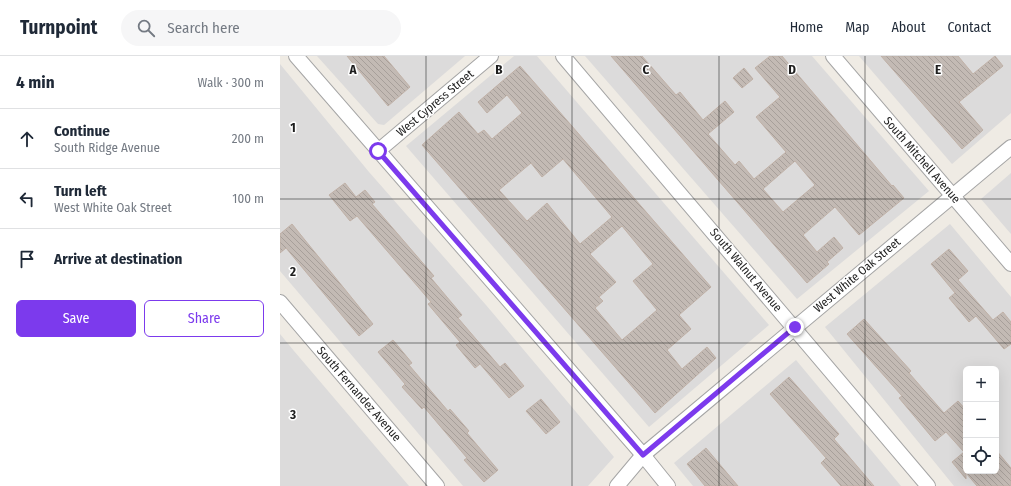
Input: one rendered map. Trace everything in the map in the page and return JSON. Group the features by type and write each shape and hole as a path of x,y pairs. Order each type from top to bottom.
{"street":[{"path":"296,56 643,455 668,486"},
{"name":"West Cypress Street","path":"378,151 491,56"},
{"name":"South Walnut Avenue","path":"564,56 795,327 928,486"},
{"name":"South Mitchell Avenue","path":"833,56 1011,264"},
{"name":"West White Oak Street","path":"617,486 643,455 1011,147"},
{"name":"South Fernandez Avenue","path":"280,302 437,486"}],"shaded area":[{"path":"317,56 465,56 384,125 378,124"},
{"path":"514,56 537,56 769,325 649,427 406,146"},
{"path":"585,56 812,56 929,191 797,299"},
{"path":"859,56 1011,56 1011,113 952,164"},
{"path":"280,64 369,172 486,305 614,457 588,486 463,486 280,271"},
{"path":"1011,173 1011,234 981,199"},
{"path":"950,224 1011,297 1011,486 954,486 825,327"},
{"path":"280,334 294,351 409,486 280,486"},
{"path":"796,360 901,486 693,486 674,463"}],"building":[{"path":"347,56 384,56 410,87 388,106"},
{"path":"611,56 642,56 676,95 680,92 703,120 725,101 734,112 708,134 735,165 739,161 754,179 786,152 756,117 780,97 755,68 770,56 782,56 892,186 893,185 904,198 859,235 835,207 803,235 817,252 834,237 843,248 827,262 829,264 807,283","holes":["795,161 815,185 783,212 763,189"]},
{"path":"881,56 958,56 973,74 995,56 1003,66 959,102 983,130 962,149"},
{"path":"520,66 711,287 679,315 691,329 667,350 682,369 707,347 716,358 655,413 422,145 459,112 478,134 484,130 492,139 522,113 507,95 487,113 478,102","holes":["563,159 612,217 580,244 547,203 527,221 499,190 531,163 542,177","622,226 653,264 633,281 657,310 622,340 595,308 603,301 599,297 616,282 590,254"]},
{"path":"744,68 753,79 742,88 733,78"},
{"path":"345,183 356,197 365,190 375,202 372,204 434,276 431,278 462,315 458,318 500,367 505,363 524,386 509,398 480,364 475,368 456,345 460,342 428,304 431,302 357,216 350,221 329,195"},
{"path":"292,224 373,324 359,336 286,248 280,253 280,234"},
{"path":"949,249 968,271 958,280 993,320 1003,312 1011,322 1011,344 1004,349 976,316 969,322 949,298 955,293 931,264"},
{"path":"864,319 911,371 909,373 944,413 958,401 963,407 963,451 946,432 935,441 899,398 902,396 847,334"},
{"path":"393,340 412,363 409,365 448,411 450,409 469,431 467,433 498,470 484,482 464,460 467,458 424,407 422,409 402,387 405,384 378,352"},
{"path":"789,377 839,434 834,439 874,486 841,486 821,463 826,458 770,394"},
{"path":"541,399 560,422 546,434 526,411"},
{"path":"706,448 738,486 705,486 687,464"},
{"path":"963,453 963,474 966,474 966,479 952,462"},
{"path":"999,454 1011,468 1011,486 977,486 967,474 999,474"}],"route":[{"path":"378,151 643,455 795,327"}]}
